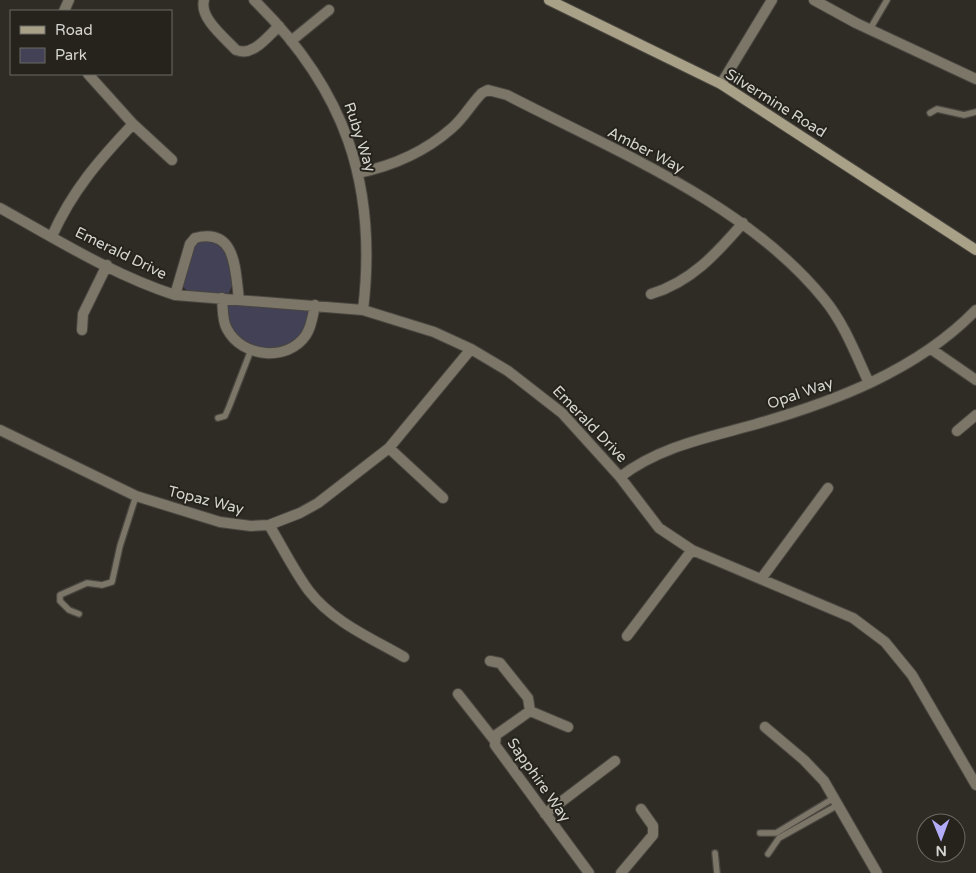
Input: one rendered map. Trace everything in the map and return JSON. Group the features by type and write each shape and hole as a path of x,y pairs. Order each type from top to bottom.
{"street":[{"path":"204,0 204,10 207,17 236,50 242,52 254,49 279,26"},
{"name":"Ruby Way","path":"254,0 291,41 334,103 341,118 358,173 367,268 363,310"},
{"name":"Silvermine Road","path":"549,0 721,84 976,250"},
{"path":"721,84 772,0"},
{"path":"814,0 870,30 976,79"},
{"path":"291,41 329,10"},
{"path":"89,75 133,124 172,160"},
{"name":"Amber Way","path":"358,173 384,167 417,152 452,128 476,98 488,90 507,96 689,189 743,223 767,241 825,300 869,383"},
{"path":"52,236 58,222 96,162 133,124"},
{"name":"Emerald Drive","path":"0,208 107,265 154,288 175,295 363,310 434,332 508,370 562,413 620,477 658,528 692,550 853,618 885,642 912,675 976,786"},
{"path":"651,294 666,289 694,273 708,262 743,223"},
{"path":"175,295 190,244 196,238 213,237 225,242 232,252 239,299"},
{"path":"82,330 83,314 107,265"},
{"path":"222,298 227,330 241,345 251,350 272,354 294,346 302,340 309,330 315,305"},
{"name":"Opal Way","path":"620,477 649,458 671,448 791,414 869,383 931,349 976,310"},
{"name":"Topaz Way","path":"0,430 136,496 220,522 251,526 269,525 300,513 318,503 389,448 470,349"},
{"path":"931,349 976,380"},
{"path":"957,431 976,415"},
{"path":"389,448 443,498"},
{"path":"761,579 828,488"},
{"path":"269,525 308,591 322,605 347,625 404,657"},
{"path":"627,636 692,550"},
{"path":"490,661 500,663 528,698 530,711 568,728"},
{"path":"458,694 494,741"},
{"name":"Sapphire Way","path":"530,711 500,731 494,741 588,873"},
{"path":"765,726 817,773 836,801 877,873"},
{"path":"545,814 615,761"},
{"path":"621,873 653,835 653,826 641,809"}],"lane":[{"path":"870,30 888,0"},
{"path":"930,113 937,109 964,115 976,112"},
{"path":"218,418 225,416 251,350"},
{"path":"79,614 64,607 60,601 60,595 87,583 102,585 112,582 120,546 136,496"},
{"path":"760,832 776,833 836,801"},
{"path":"768,854 779,838 836,801"},
{"path":"715,853 717,873"}],"green space":[{"path":"197,239 226,244 233,283 229,293 188,292 178,281"},
{"path":"225,299 313,306 305,335 283,346 266,349 250,344 229,330"}]}
